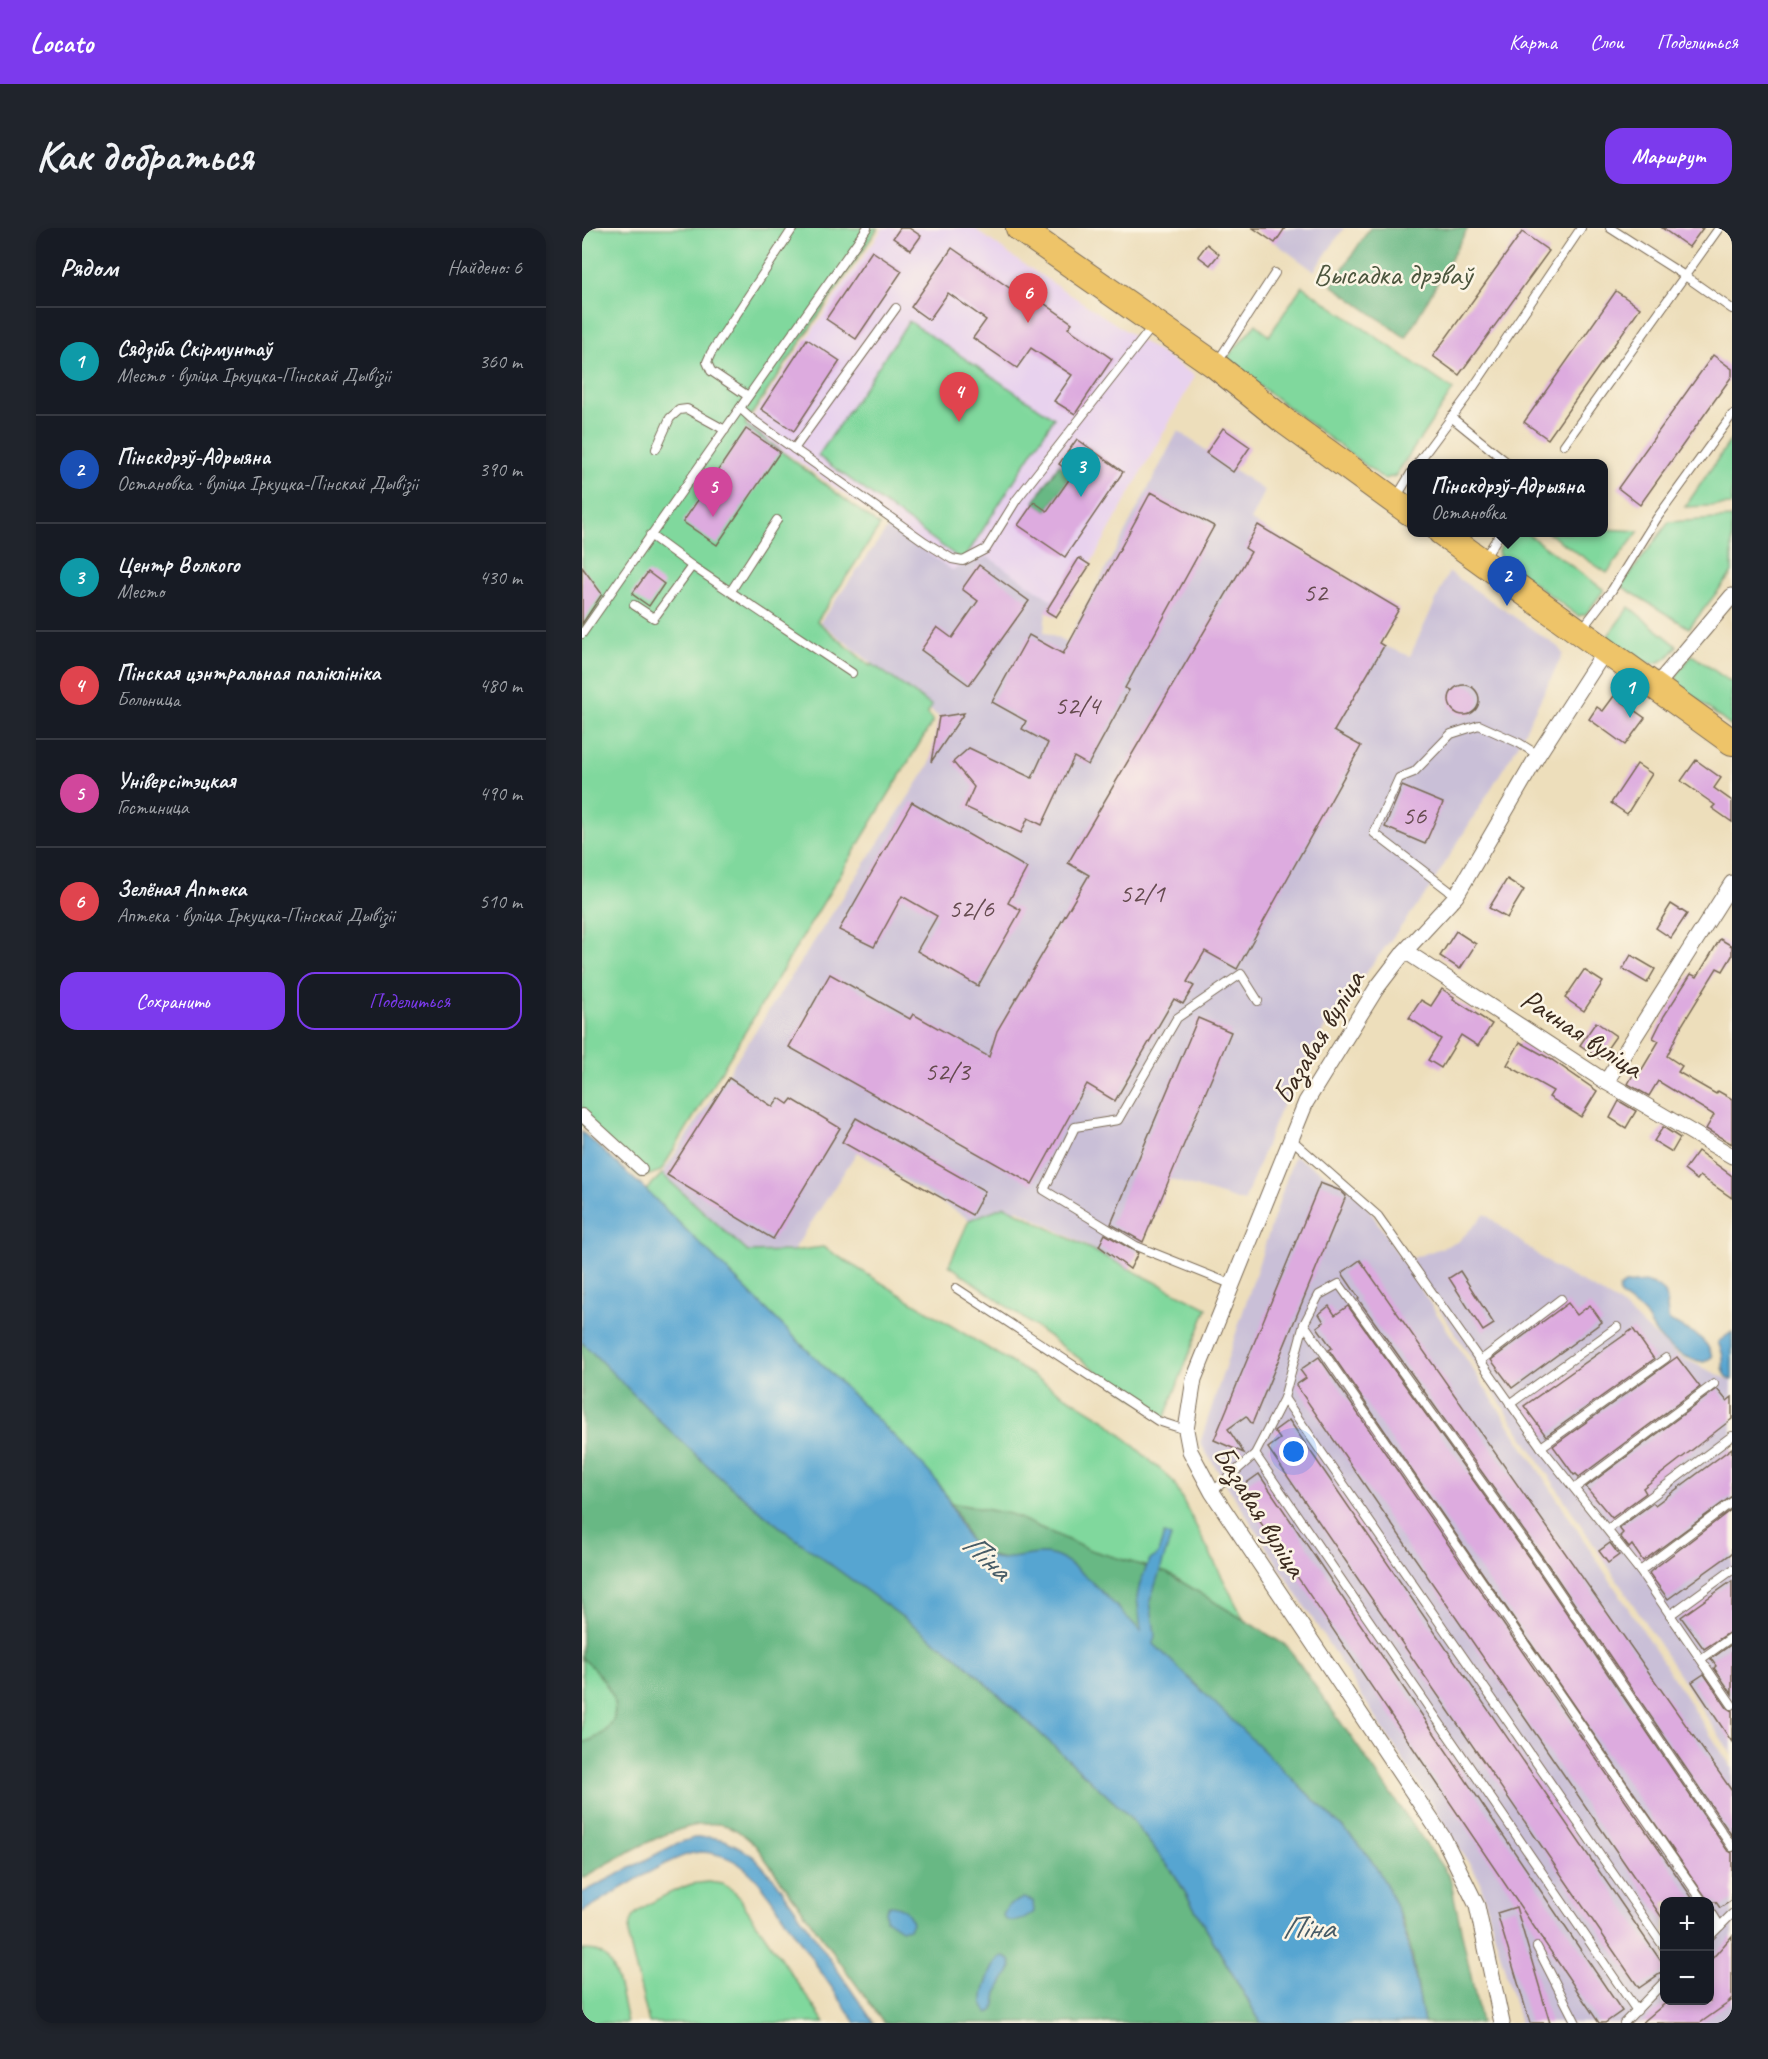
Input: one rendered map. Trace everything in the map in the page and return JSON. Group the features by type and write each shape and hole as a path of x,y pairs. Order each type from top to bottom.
{"main road":[{"path":"1019,228 1215,365 1283,420 1402,507"},
{"path":"1448,537 1732,742"}],"street":[{"path":"1656,686 1732,596"},
{"name":"Базавая вуліца","path":"1502,2023 1477,1906 1444,1839 1212,1492 1190,1451 1186,1430 1194,1379 1306,1102 1376,989 1406,951 1456,896 1538,755 1605,651"},
{"path":"1606,1082 1732,884"},
{"name":"Рачная вуліца","path":"1406,951 1606,1082 1732,1156"},
{"path":"582,1115 640,1169"}],"lane":[{"path":"748,396 711,371 707,362 793,228"},
{"path":"582,634 867,228"},
{"path":"1421,459 1581,228"},
{"path":"1611,228 1732,309"},
{"path":"1564,445 1719,228"},
{"path":"1215,365 1275,273"},
{"path":"794,449 896,308"},
{"path":"740,408 752,419 924,542 952,559 963,561 986,549 1017,499 1147,335 1154,323"},
{"path":"656,449 670,417 679,410 687,409 725,430"},
{"path":"1580,632 1612,590 1657,518 1732,415"},
{"path":"1451,417 1503,459"},
{"path":"1402,507 1407,488"},
{"path":"731,591 777,520"},
{"path":"650,535 692,566 852,673"},
{"path":"1482,561 1498,537"},
{"path":"634,605 654,618 692,566"},
{"path":"1456,896 1374,833 1399,778 1414,771 1451,734 1479,725 1519,742 1538,755"},
{"path":"1231,1284 1136,1246 1044,1190 1075,1127 1118,1120 1177,1018 1241,975 1258,1001"},
{"path":"1290,1138 1378,1216 1541,1447 1640,1571 1732,1704"},
{"path":"1212,1492 1255,1454 1284,1398 1304,1324 1319,1295 1339,1284 1537,1559 1732,1847"},
{"path":"956,1288 1158,1421 1186,1430"},
{"path":"1480,1361 1561,1299"},
{"path":"1304,1324 1700,1897"},
{"path":"1510,1404 1617,1327"},
{"path":"1541,1447 1666,1358"},
{"path":"1575,1488 1714,1384"},
{"path":"1284,1398 1660,1940"},
{"path":"1608,1529 1732,1436"},
{"path":"1255,1454 1637,2010"},
{"path":"1640,1571 1732,1502"},
{"path":"1670,1615 1732,1570"},
{"path":"1701,1659 1732,1637"},
{"path":"1714,1932 1732,1914"},
{"path":"1714,1916 1720,1926"},
{"path":"1537,1947 1576,2023"},
{"path":"1624,2023 1660,1987"}],"shaded area":[{"path":"883,228 974,228 1013,257 1195,376 1090,565 1056,617 1046,611 1052,601 952,571 747,425"},
{"path":"1255,228 1344,228 1314,271"},
{"path":"1178,431 1265,491 1251,520 1399,609 1380,643 1384,646 1410,656 1449,572 1558,647 1563,654 1519,743 1428,891 1326,1025 1279,1112 1244,1202 1169,1179 1130,1269 1018,1209 982,1227 857,1152 793,1251 748,1252 662,1174 930,764 939,717 820,622 889,526 952,570 988,557 1053,601 1046,611 1044,632 1067,643"},
{"path":"1294,1156 1359,1194 1732,1768 1732,2023 1520,2023 1479,1879 1200,1443"},
{"path":"1485,1214 1552,1266 1616,1301 1678,1356 1732,1381 1732,1755 1407,1260 1458,1242"}],"green space":[{"path":"582,228 878,228 745,424 880,526 817,621 870,666 872,664 932,706 927,714 933,721 661,1171 641,1178 582,1124"},
{"name":"Высадка дрэваў","path":"1370,228 1468,228 1406,338 1332,285"},
{"path":"1302,286 1453,390 1395,476 1384,479 1225,360 1256,324 1269,336"},
{"path":"909,321 1054,418 963,561 818,456"},
{"path":"1732,438 1732,505 1685,507"},
{"path":"1059,464 1073,474 1047,511 1034,502"},
{"path":"1732,518 1732,573 1689,628 1621,586 1669,522"},
{"path":"1608,529 1639,531 1607,573 1554,537 1608,537"},
{"path":"1507,537 1531,537 1604,590 1586,614 1578,616 1500,558 1498,551"},
{"path":"1629,607 1677,646 1660,662 1651,663 1633,657 1607,637"},
{"path":"1692,655 1732,683 1732,727 1678,685 1676,675"},
{"path":"662,1174 748,1252 793,1251 823,1247 1105,1420 1173,1481 1244,1620 1167,1573 1090,1550 1010,1514 951,1503 939,1484 900,1442 646,1190"},
{"path":"1005,1206 1207,1308 1164,1419 949,1265 969,1220"},
{"path":"582,1342 662,1423 724,1481 785,1531 960,1659 1128,1815 1175,1875 1261,2023 884,2023 756,1846 730,1827 714,1824 675,1831 634,1849 582,1878 582,1743 599,1736 609,1727 614,1716 614,1704 603,1680 582,1658"},
{"path":"951,1503 1010,1514 1090,1550 1167,1573 1287,1646 1450,1878 1481,2023 1424,2023 1412,1954 1403,1921 1371,1860 1350,1835 1072,1565 1055,1556 1005,1559 986,1555 972,1545"},
{"path":"582,1658 603,1680 610,1692 614,1704 614,1716 609,1727 599,1736 582,1743"},
{"path":"708,1882 723,1884 735,1892 825,2023 649,2023 629,1941 632,1918 642,1908 667,1894 689,1885"},
{"path":"582,1950 599,1953 609,1962 619,1987 627,2023 582,2023"}],"water":[{"name":"Піна","path":"582,1132 646,1190 921,1463 945,1494 964,1532 976,1548 984,1554 1001,1559 1037,1554 1055,1556 1088,1578 1141,1631 1137,1597 1140,1583 1149,1561 1158,1554 1164,1534 1171,1537 1150,1601 1155,1633 1154,1644 1350,1835 1369,1857 1383,1879 1400,1918 1412,1959 1424,2023 1261,2023 1175,1875 1128,1815 960,1659 785,1531 724,1481 662,1423 582,1342"},
{"path":"1645,1282 1665,1292 1669,1321 1701,1339 1710,1350 1712,1357 1704,1362 1675,1351 1658,1335 1644,1314 1619,1294 1619,1288 1625,1284"},
{"path":"1732,1332 1732,1380 1726,1376 1718,1342"},
{"path":"710,1837 725,1840 754,1857 776,1881 874,2023 856,2023 762,1885 747,1870 726,1857 700,1852 689,1854 658,1867 582,1912 582,1893 678,1843 694,1838"},
{"path":"1023,1898 1033,1901 1034,1912 1020,1920 1005,1919 1003,1915 1008,1906"},
{"path":"889,1905 897,1906 907,1912 912,1923 909,1929 901,1929 886,1919 885,1912"},
{"path":"1002,1956 1010,1960 1012,1967 997,1993 994,2010 988,2014 983,2005 985,1986 991,1971"}],"building":[{"path":"900,228 909,228 921,236 911,250 893,238"},
{"path":"1253,228 1285,228 1275,243"},
{"path":"1662,228 1703,228 1689,247"},
{"path":"1522,232 1549,251 1459,375 1433,356"},
{"path":"1207,244 1219,254 1210,265 1198,256"},
{"path":"952,248 1011,289 1015,283 1072,323 1068,328 1112,359 1075,414 1054,401 1072,375 1031,348 1017,368 973,338 986,320 948,293 929,320 911,307"},
{"path":"872,251 902,271 856,339 826,319"},
{"path":"1616,291 1640,308 1548,439 1524,422"},
{"path":"807,339 840,361 794,431 761,409"},
{"path":"1713,355 1732,369 1732,376 1640,505 1618,488"},
{"path":"1223,428 1250,447 1233,472 1206,453"},
{"path":"746,429 780,452 717,545 683,522"},
{"path":"1077,439 1123,472 1065,557 1018,525 1034,502 1047,511 1073,474 1059,464"},
{"path":"1151,492 1214,526 1125,688 1129,690 1088,765 1074,757 1042,825 1028,818 1021,833 965,807 974,787 953,762 969,748 1032,778 1048,743 1022,729 1026,721 992,702 1029,635 1063,654"},
{"path":"1258,525 1399,609 1379,643 1384,646 1334,731 1361,746 1237,969 1205,951 1187,982 1194,986 1183,1004 1174,999 1115,1101 1087,1084 1032,1184 789,1047 830,974 910,1019 913,1014 989,1057 997,1031 1089,875 1068,863 1251,552 1245,548"},
{"path":"1079,558 1090,565 1056,617 1046,611"},
{"path":"979,565 1029,601 969,685 921,650 937,627 952,638 978,601 962,589"},
{"path":"582,567 602,594 582,624"},
{"path":"648,572 664,584 649,606 632,594"},
{"path":"1464,685 1470,686 1478,694 1478,706 1470,714 1464,715 1458,714 1450,706 1449,700 1450,694 1458,686"},
{"path":"1614,696 1645,718 1625,745 1589,719 1597,707 1603,711"},
{"path":"964,713 931,762 939,717"},
{"path":"1696,760 1721,778 1714,788 1732,801 1732,822 1712,808 1715,805 1681,781"},
{"path":"1637,764 1652,774 1627,814 1611,803"},
{"path":"1402,786 1443,803 1425,844 1385,827"},
{"path":"912,802 1027,868 1008,903 1021,910 978,986 917,951 937,916 902,896 874,947 839,930"},
{"path":"1507,879 1524,890 1507,918 1489,908"},
{"path":"1671,904 1687,914 1671,938 1656,928"},
{"path":"1456,931 1476,944 1460,969 1440,956"},
{"path":"1720,939 1732,946 1732,956 1723,971 1717,968 1682,1025 1667,1056 1682,1066 1678,1072 1716,1094 1718,1091 1732,1099 1732,1144 1706,1129 1714,1115 1658,1081 1649,1096 1628,1084 1634,1073 1638,1076 1659,1041 1653,1038 1664,1016 1691,974 1697,977"},
{"path":"1631,955 1655,969 1647,983 1623,969"},
{"path":"1584,970 1603,982 1584,1011 1565,998"},
{"path":"1442,989 1454,997 1453,999 1492,1024 1478,1046 1461,1035 1441,1068 1428,1060 1441,1039 1409,1018 1421,1000 1431,1006"},
{"path":"1198,1018 1231,1032 1143,1242 1111,1224"},
{"path":"1596,1022 1616,1036 1600,1059 1580,1045"},
{"path":"1520,1042 1552,1060 1597,1091 1581,1117 1549,1097 1553,1091 1507,1065"},
{"path":"729,1078 773,1107 779,1098 788,1104 792,1099 840,1128 773,1239 667,1175"},
{"path":"1619,1101 1636,1111 1626,1128 1610,1118"},
{"path":"856,1118 985,1191 972,1215 842,1142"},
{"path":"1663,1127 1680,1138 1672,1152 1654,1141"},
{"path":"1698,1151 1732,1176 1732,1198 1700,1176 1697,1180 1684,1170"},
{"path":"1320,1183 1341,1191 1346,1196 1252,1424 1246,1416 1228,1429 1244,1453 1214,1440"},
{"path":"1105,1234 1138,1253 1130,1269 1099,1246"},
{"path":"1360,1260 1732,1791 1732,1836 1542,1556 1358,1299 1342,1273"},
{"path":"1460,1271 1494,1324 1483,1331 1449,1278"},
{"path":"1568,1303 1577,1315 1590,1305 1602,1322 1512,1388 1491,1360"},
{"path":"1329,1306 1335,1315 1348,1306 1532,1562 1727,1850 1732,1853 1732,1900 1720,1908 1714,1902 1714,1897 1706,1897 1329,1350 1332,1348 1317,1327 1324,1322 1319,1314"},
{"path":"1633,1329 1654,1359 1546,1436 1524,1406"},
{"path":"1319,1357 1692,1897 1660,1897 1660,1915 1296,1385 1306,1378 1300,1370"},
{"path":"1677,1357 1700,1387 1579,1477 1574,1475 1553,1446"},
{"path":"1717,1389 1727,1401 1732,1397 1732,1419 1643,1488 1646,1493 1612,1518 1586,1487"},
{"path":"1289,1420 1660,1960 1660,1973 1639,1988 1268,1448 1280,1439 1274,1431"},
{"path":"1732,1448 1732,1496 1643,1561 1632,1545 1629,1548 1620,1536 1623,1533 1619,1528 1653,1503 1655,1505"},
{"path":"1259,1474 1622,2011 1605,2023 1599,2023 1238,1489"},
{"path":"1732,1509 1732,1553 1668,1599 1649,1573"},
{"path":"1610,1543 1619,1555 1608,1563 1599,1551"},
{"path":"1732,1581 1732,1631 1704,1649 1681,1617"},
{"path":"1732,1644 1732,1694 1714,1668 1716,1666 1711,1659"},
{"path":"1704,1674 1727,1708 1732,1711 1732,1742 1692,1682"},
{"path":"1516,1907 1550,2023 1530,2023 1497,1913"},
{"path":"1732,1936 1732,1998 1729,2001 1731,2001 1700,2023 1642,2023 1663,2005 1714,2005 1714,1956"}],"place":[{"name":"Зелёная Аптека","path":"1028,323"},
{"name":"Пінская цэнтральная паліклініка","path":"959,422"},
{"name":"Центр Волкого","path":"1081,497"},
{"name":"Універсітэцкая","path":"713,517"},
{"name":"Пінскдрэў-Адрыяна","path":"1507,606"},
{"name":"Сядзіба Скірмунтаў","path":"1630,718"}]}
